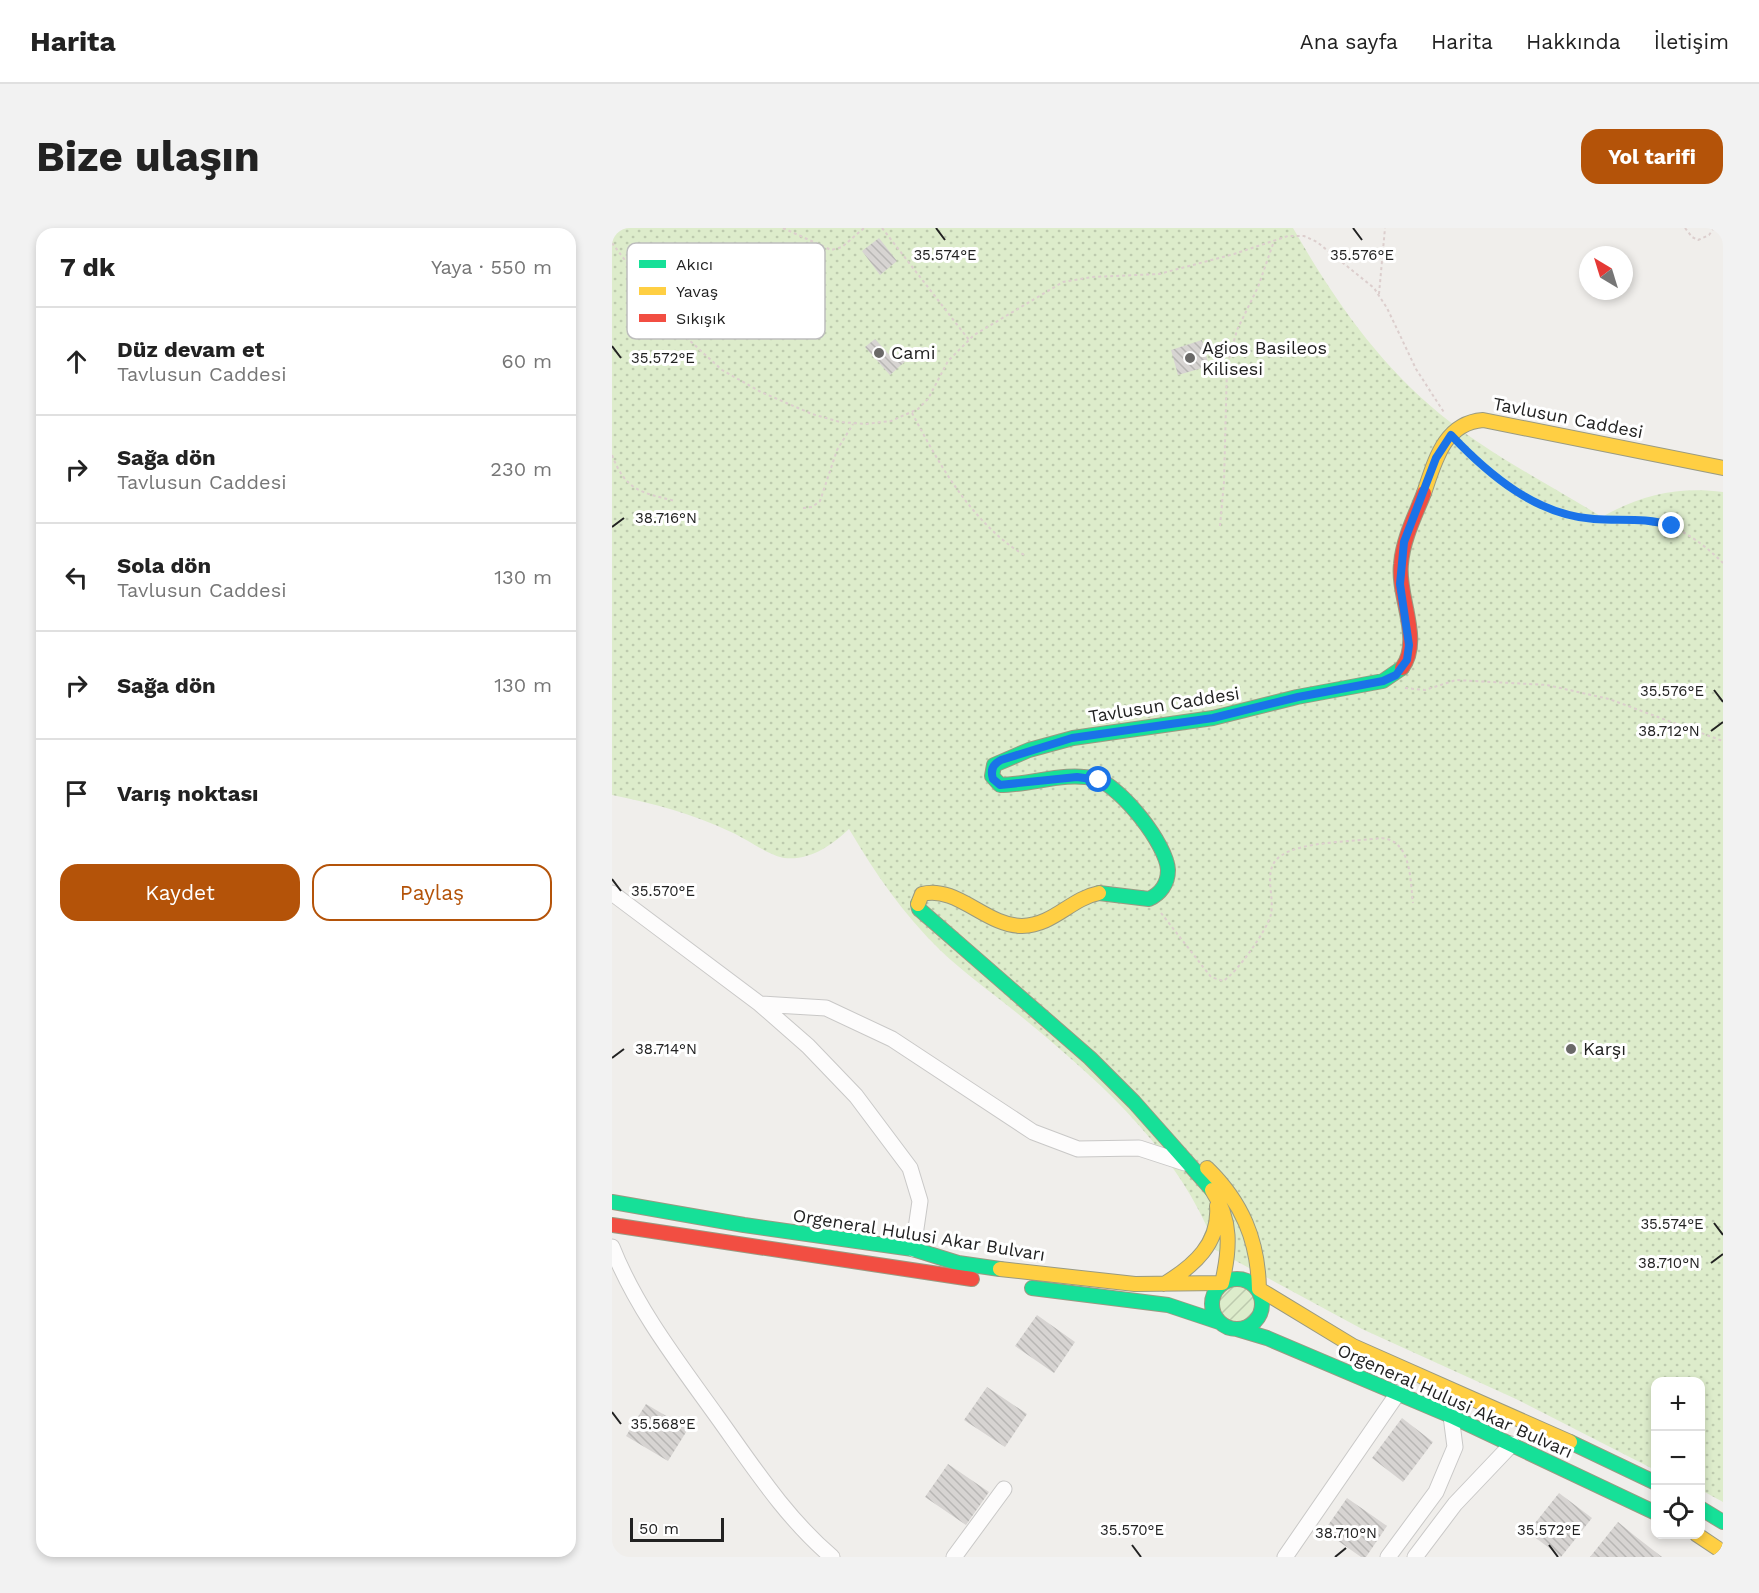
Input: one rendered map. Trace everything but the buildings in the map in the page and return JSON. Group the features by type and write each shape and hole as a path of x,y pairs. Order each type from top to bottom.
{"main road":[{"name":"Tavlusun Caddesi","path":"1453,432 1466,422 1483,420 1723,468"},
{"path":"1390,678 1404,665 1409,645 1400,584 1404,542 1436,458 1453,432"},
{"name":"Tavlusun Caddesi","path":"1150,899 1163,888 1168,868 1161,852 1119,792 1106,783 1084,777 1000,785 992,776 994,765 1001,760 1072,738 1213,718 1390,678"},
{"path":"1150,899 1133,900 1111,892 1093,893 1055,917 1025,927 1004,925 934,891 922,894 918,905 921,912 1083,1051 1170,1141 1224,1204 1228,1228 1227,1265 1222,1283"},
{"path":"1170,1141 1210,1170 1233,1195 1250,1228 1260,1259 1259,1289 1263,1305 1257,1319 1245,1328 1237,1329 1226,1327 1219,1322 1212,1306 1216,1289 1222,1283 1239,1278 1259,1289"},
{"path":"1162,1285 1188,1270 1208,1246 1218,1220 1212,1190"},
{"name":"Orgeneral Hulusi Akar Bulvarı","path":"612,1202 744,1225 913,1249 958,1263 1071,1277 1162,1285 1222,1283"},
{"name":"Orgeneral Hulusi Akar Bulvarı","path":"612,1225 1015,1285 1168,1305 1219,1322"},
{"name":"Orgeneral Hulusi Akar Bulvarı","path":"1259,1289 1353,1346 1580,1446 1651,1481"},
{"name":"Orgeneral Hulusi Akar Bulvarı","path":"1237,1329 1267,1338 1451,1416 1651,1511"},
{"path":"1705,1511 1723,1522"},
{"path":"1704,1539 1723,1552"}],"street":[{"path":"615,901 760,1004 837,1075 907,1162 920,1202 913,1249"},
{"path":"760,1004 826,1008 892,1039 1033,1132 1078,1149 1139,1148 1192,1167"},
{"path":"612,1247 642,1306 703,1396 779,1502 832,1557"},
{"path":"1285,1557 1398,1393"},
{"path":"1388,1557 1436,1492 1455,1447 1451,1416"},
{"path":"1415,1557 1455,1504 1512,1444"},
{"path":"954,1557 1004,1489"}],"path":[{"path":"783,228 816,243"},
{"path":"825,247 831,250 842,247 864,228"},
{"path":"882,228 969,340"},
{"path":"1379,294 1384,228"},
{"path":"1685,228 1692,237 1698,240 1710,235 1714,228"},
{"path":"688,339 722,370 796,408 827,419 853,424 879,423 912,413 928,399 948,361 969,340 986,326 1063,282 1092,277 1137,277 1168,273 1296,235 1310,238 1366,279 1379,294 1416,369 1453,432 1491,474 1534,501 1581,517 1635,518 1662,523 1705,545 1723,563"},
{"path":"1220,526 1224,482 1227,366 1237,330 1258,287 1274,241"},
{"path":"612,243 627,263"},
{"path":"912,413 962,495 1000,538 1024,555"},
{"path":"803,508 812,507 820,501 837,450 853,424"},
{"path":"612,455 622,478 632,487 675,501"},
{"path":"1390,678 1400,686 1412,690 1425,690 1456,680 1526,683 1569,689 1609,699 1723,741"},
{"path":"1150,899 1211,977 1219,981 1227,979 1269,923 1273,902 1270,870 1279,856 1290,850 1381,838 1392,840 1400,846 1405,856 1413,903"}],"green space":[{"path":"612,228 1293,228 1340,304 1396,373 1459,429 1519,468 1602,517 1631,503 1660,494 1691,490 1723,492 1723,1502 1705,1492 1705,1377 1651,1377 1651,1468 1516,1399 1362,1329 1201,1242 1207,1227 1171,1165 1149,1137 1099,1084 940,950 890,892 849,829 820,851 803,857 784,858 702,820 658,805 612,795"},
{"path":"1238,1283 1246,1284 1252,1289 1257,1295 1257,1311 1252,1317 1246,1322 1238,1323 1230,1322 1224,1317 1219,1311 1218,1303 1219,1295 1224,1289 1230,1284"}],"traffic: fast":[{"path":"1099,893 1149,899 1157,894 1165,884 1168,875 1166,859 1151,832 1130,804 1106,784 1084,777 1060,777 1000,785 992,776 994,765 1029,750 1073,738 1213,718 1297,697 1383,681 1402,668"},
{"path":"918,904 919,909 1090,1058 1134,1102 1212,1190"},
{"path":"612,1202 744,1225 913,1249 958,1263 1000,1269"},
{"path":"1242,1279 1255,1286 1261,1294 1262,1304 1261,1314 1255,1322 1247,1328 1232,1329 1219,1322 1213,1314 1212,1299 1219,1286 1227,1280 1242,1279"},
{"path":"1032,1288 1168,1305 1219,1322"},
{"path":"1237,1329 1267,1338 1451,1416 1651,1511"},
{"path":"1570,1442 1651,1481"},
{"path":"1705,1511 1723,1522"}],"traffic: slow":[{"path":"1424,493 1437,457 1450,436 1459,428 1483,420 1723,468"},
{"path":"918,904 922,894 947,895 996,920 1022,926 1033,925 1053,917 1079,901 1099,893"},
{"path":"1207,1168 1230,1194 1246,1223 1255,1254 1259,1289"},
{"path":"1000,1269 1135,1284 1222,1283 1227,1258 1228,1235 1223,1212 1212,1190"},
{"path":"1164,1284 1195,1261 1203,1252 1214,1231 1217,1206"},
{"path":"1259,1289 1353,1346 1570,1442"},
{"path":"1704,1539 1723,1552"}],"traffic: jam":[{"path":"1402,668 1408,657 1410,644 1408,617 1402,590 1402,555 1424,493"},
{"path":"612,1225 972,1279"}],"place":[{"name":"Cami","path":"879,353"},
{"name":"Agios Basileos Kilisesi","path":"1190,358"},
{"name":"Karşı","path":"1571,1049"}],"route":[{"path":"1099,780 1077,777 1000,785 993,779 992,768 1001,760 1072,738 1213,718 1298,697 1383,681 1396,675 1407,660 1410,636 1400,584 1404,542 1436,458 1451,435 1491,474 1519,494 1534,501 1581,517 1635,518 1672,526"}]}
